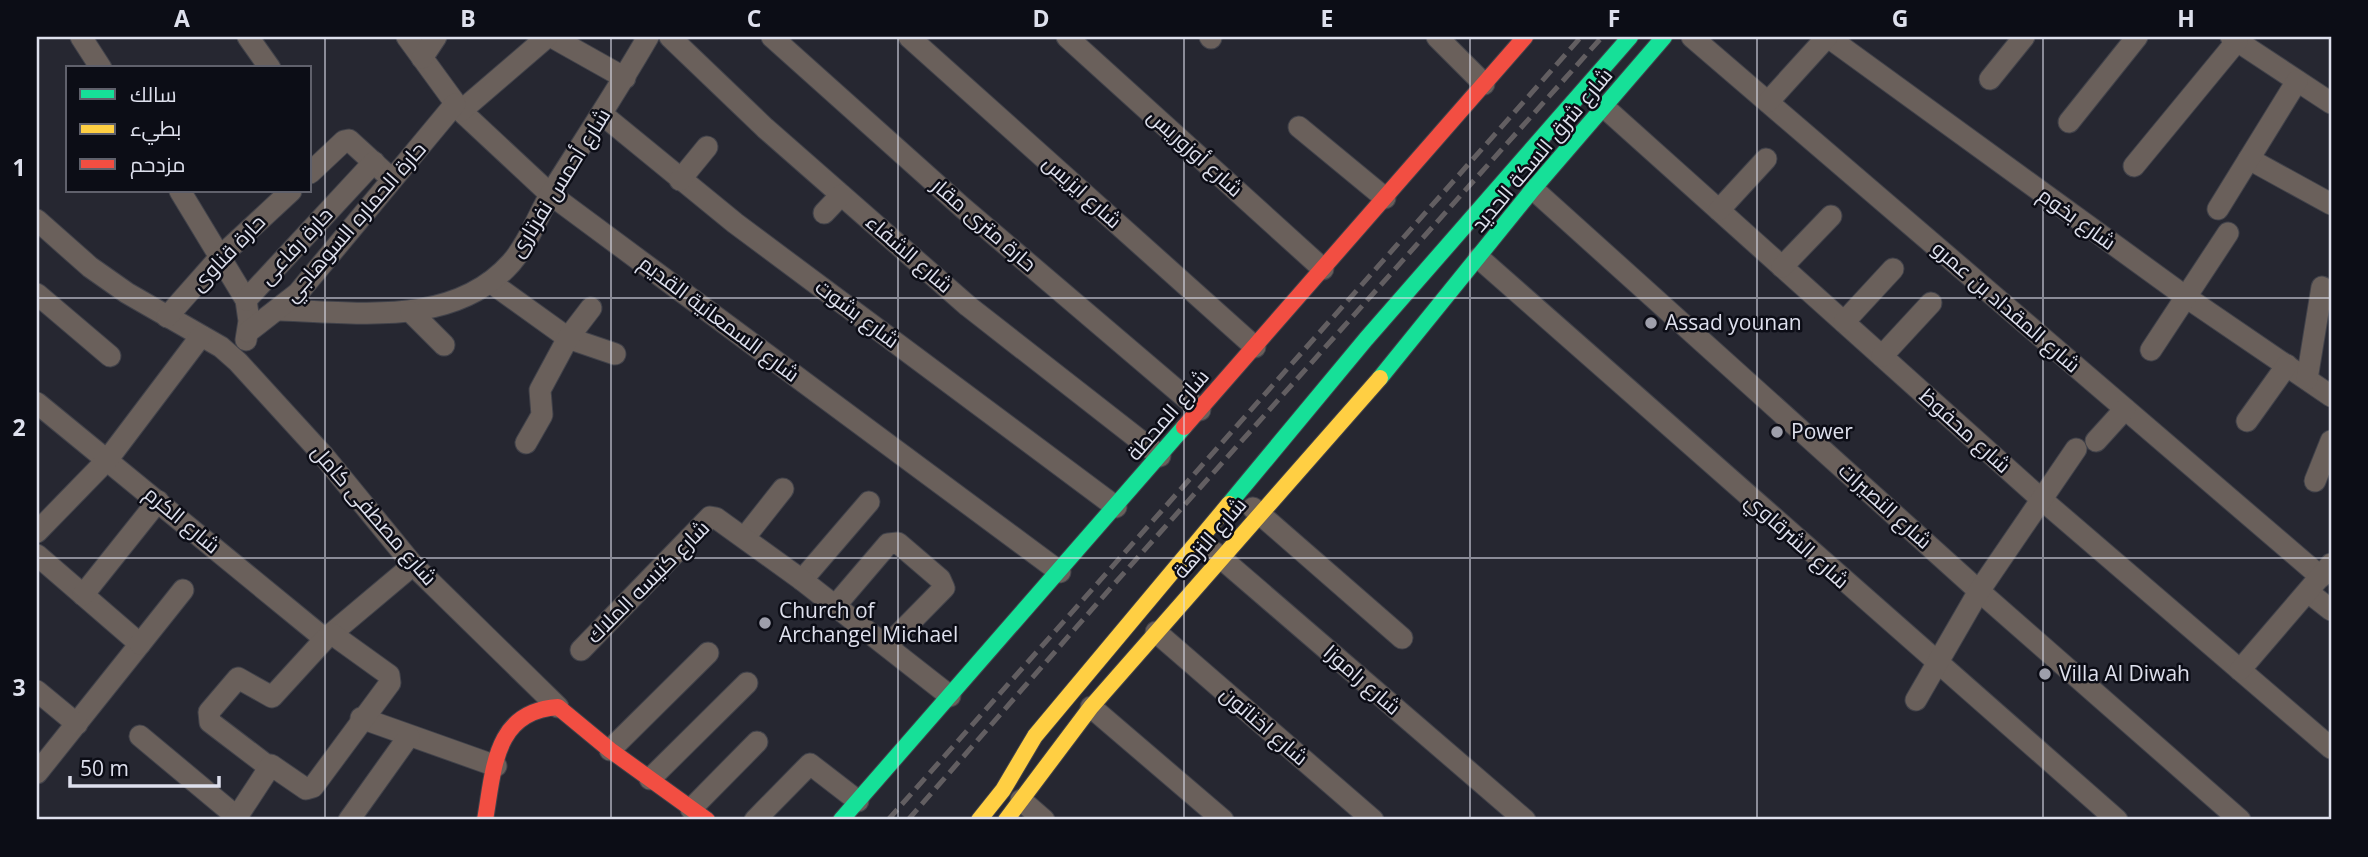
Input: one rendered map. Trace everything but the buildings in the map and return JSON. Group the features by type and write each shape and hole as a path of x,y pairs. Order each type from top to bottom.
{"main road":[{"name":"شارع المحطة","path":"841,820 1525,37"},
{"name":"شارع النزهة","path":"979,820 1003,790 1035,736 1366,339 1630,37"},
{"name":"شارع شرق السكة الحديد","path":"1453,291 1533,189 1664,37"},
{"name":"شارع النزهة","path":"1006,820 1091,707 1453,291"},
{"path":"1366,339 1453,291"},
{"path":"485,820 504,735 517,718 536,707 558,707"},
{"name":"شارع مصطفى كامل","path":"558,707 610,750 699,815"},
{"path":"981,791 1035,736"}],"street":[{"path":"81,37 100,66"},
{"path":"248,37 269,66"},
{"name":"شارع السمعانية القديم","path":"407,37 458,107 551,194 1060,572"},
{"path":"422,58 436,37"},
{"name":"شارع أحمس نفرتارى","path":"280,310 411,312 447,302 490,282 510,264 527,242 551,194 603,115 648,37"},
{"name":"شارع الشفاء","path":"670,37 765,128 968,306 1160,456"},
{"name":"حارة مترى مقار","path":"772,37 963,208 1200,410"},
{"name":"شارع ايزيس","path":"909,37 1255,347"},
{"name":"شارع أوزوريس","path":"1067,37 1323,270"},
{"path":"1437,37 1484,84"},
{"name":"شارع المقداد بن عمرو","path":"1692,37 2320,577 2331,610"},
{"path":"1768,102 1828,37"},
{"name":"شارع بخوم","path":"1828,37 2186,297 2331,396"},
{"path":"1990,79 2024,37"},
{"path":"2069,122 2137,37"},
{"path":"543,38 625,78"},
{"name":"حارة الحماره السوهاجي","path":"248,332 280,310 458,107 543,38"},
{"path":"2134,166 2234,39 2331,103"},
{"path":"2218,209 2297,82"},
{"name":"شارع محفوظ","path":"1604,107 2040,498 2331,748"},
{"name":"شارع بشوت","path":"603,115 680,180 1116,508"},
{"path":"1298,127 1385,198"},
{"path":"312,171 344,141 355,142 393,181"},
{"path":"680,180 707,147"},
{"path":"1719,210 1766,159"},
{"path":"2249,159 2331,204"},
{"name":"حارة رفاعى","path":"246,300 374,162"},
{"name":"شارع النصيرات","path":"1533,189 1979,591 2240,820"},
{"path":"181,192 246,300 248,332 238,362"},
{"name":"حارة قناوى","path":"167,317 221,256 290,192"},
{"path":"824,213 841,195"},
{"path":"1782,267 1831,216"},
{"name":"شارع مصطفى كامل","path":"37,220 90,267 167,317 201,335 238,362 323,454 413,565 558,707"},
{"path":"2151,350 2228,233"},
{"name":"شارع الشرقاوي","path":"1479,258 1936,664 2118,820"},
{"path":"1844,322 1893,270"},
{"path":"490,282 568,338 615,354"},
{"path":"2307,379 2322,287"},
{"path":"37,294 110,356"},
{"path":"1882,356 1931,303"},
{"path":"526,443 542,415 540,390 568,338 591,308"},
{"path":"411,312 444,345"},
{"path":"37,532 108,459 201,335"},
{"path":"2247,421 2287,365"},
{"path":"1916,700 1979,591 2040,498 2086,445 2124,408"},
{"name":"شارع الكرم","path":"40,413 108,459 328,636 389,675 390,683 361,718"},
{"path":"2315,481 2331,441"},
{"path":"745,537 783,489"},
{"path":"1238,494 1402,638"},
{"path":"83,594 158,500"},
{"path":"802,580 869,502"},
{"name":"شارع كنيسه الملاك","path":"581,650 710,517 716,518 745,537 950,696"},
{"name":"شارع راموزا","path":"1200,539 1525,820"},
{"path":"835,606 888,544 898,543 940,579 944,588 887,646"},
{"path":"37,555 140,644"},
{"path":"413,565 328,636 272,697 238,678 208,715 210,722 269,767 275,766 310,789 361,718 496,766"},
{"path":"2240,670 2320,577"},
{"path":"41,760 77,724 183,590"},
{"name":"شارع اخناتون","path":"1156,632 1373,820"},
{"path":"610,750 708,653"},
{"path":"650,779 747,683"},
{"path":"37,691 77,724"},
{"path":"1091,707 1223,820"},
{"path":"140,736 236,819 269,767"},
{"path":"349,820 409,736"},
{"path":"699,815 757,742"},
{"path":"755,820 810,764 858,801"},
{"path":"1021,800 1044,820"}],"railway":[{"path":"888,820 1581,37"},
{"path":"908,820 1115,583 1602,37"}],"traffic: fast":[{"path":"1229,504 1366,339 1630,37"},
{"path":"1380,378 1533,189 1664,37"},
{"path":"841,820 1184,427"}],"traffic: slow":[{"path":"1006,820 1091,707 1380,378"},
{"path":"979,820 1003,790 1035,736 1229,504"}],"traffic: jam":[{"path":"1184,427 1525,37"},
{"path":"485,820 495,763 509,731 521,719 537,711 558,707 610,750 707,820"}],"place":[{"name":"Assad younan","path":"1651,323"},
{"name":"Power","path":"1777,432"},
{"name":"Church of Archangel Michael","path":"765,623"},
{"name":"Villa Al Diwah","path":"2045,674"}]}
